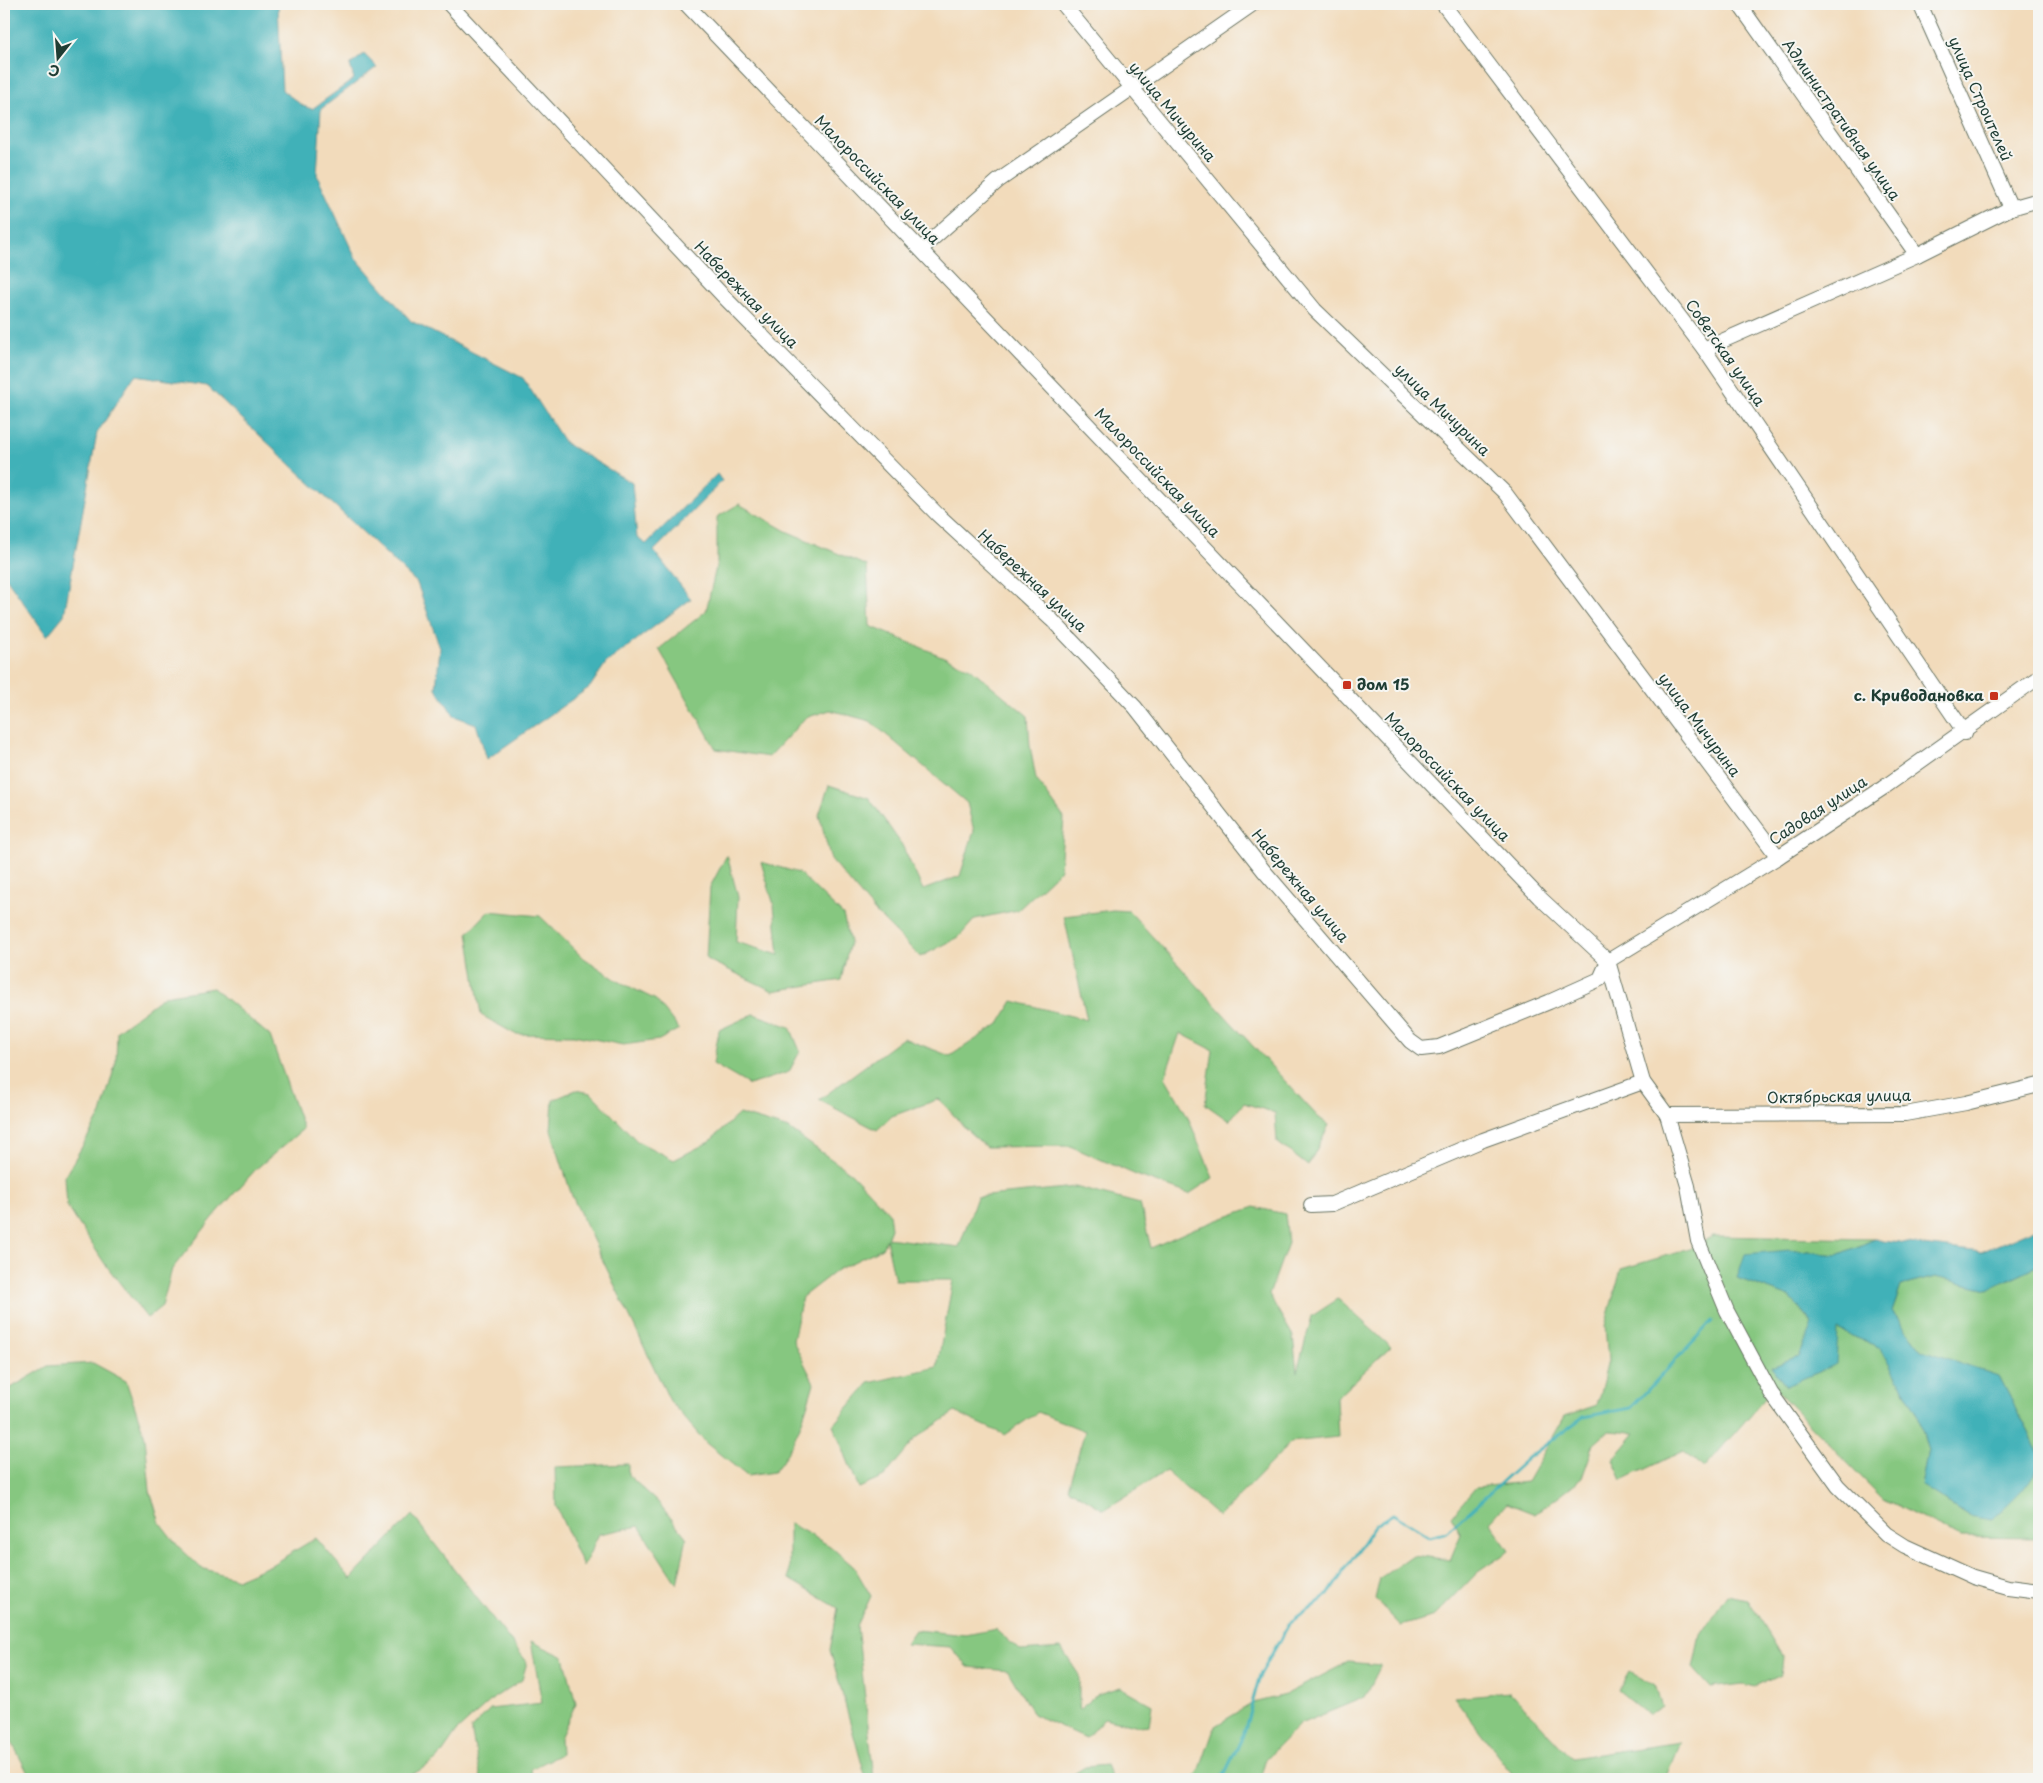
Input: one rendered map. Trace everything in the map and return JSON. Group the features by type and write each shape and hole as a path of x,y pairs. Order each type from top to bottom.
{"street":[{"name":"Набережная улица","path":"449,4 733,307 937,514 1052,620 1135,707 1264,871 1410,1042 1422,1049 1439,1047 1549,1002 1600,979 1608,961"},
{"name":"Малороссийская улица","path":"686,4 1539,897 1608,961"},
{"name":"улица Мичурина","path":"1063,4 1315,310 1505,493 1778,857"},
{"path":"921,249 998,182 1253,4"},
{"name":"Советская улица","path":"1443,4 1704,349 1964,732"},
{"name":"Административная улица","path":"1739,4 1917,255"},
{"name":"улица Строителей","path":"1920,4 2011,208"},
{"path":"1704,349 1917,255 2011,208 2039,200"},
{"name":"Садовая улица","path":"1608,961 1778,857 1964,732 2039,677"},
{"path":"1608,961 1643,1082 1667,1115 1688,1186 1698,1241 1727,1311 1771,1393 1838,1486 1886,1534 1905,1546 1973,1577 2008,1587 2039,1591"},
{"path":"1311,1205 1332,1204 1483,1140 1643,1082"},
{"name":"Октябрьская улица","path":"1667,1115 1905,1114 1966,1103 2039,1085"}],"green space":[{"path":"739,504 786,531 867,566 870,626 970,668 1028,716 1030,746 1036,779 1064,818 1060,870 1018,910 975,919 959,937 920,957 876,913 831,860 819,815 829,785 869,798 902,845 923,890 960,876 974,831 967,803 870,721 830,710 805,718 769,757 716,749 659,649 706,611 717,563 717,517"},
{"path":"727,855 738,897 736,942 779,955 774,905 761,862 799,873 843,915 850,942 841,980 773,991 706,959 710,887"},
{"path":"1113,910 1129,911 1318,1117 1329,1125 1308,1166 1277,1142 1275,1113 1244,1103 1229,1121 1205,1104 1213,1050 1180,1033 1165,1077 1187,1115 1213,1178 1189,1194 1136,1175 1070,1146 986,1147 967,1130 939,1099 892,1116 877,1130 819,1100 903,1038 950,1056 999,1024 1013,1001 1087,1020 1064,916"},
{"path":"489,911 540,916 581,956 618,981 656,1000 679,1029 659,1040 623,1045 574,1035 515,1034 481,1015 468,933"},
{"path":"213,988 270,1036 303,1129 256,1169 216,1214 172,1269 162,1306 147,1318 105,1264 67,1206 65,1176 101,1114 116,1062 117,1031 164,996"},
{"path":"754,1014 790,1027 800,1051 789,1072 749,1085 713,1064 719,1030"},
{"path":"576,1090 591,1093 637,1141 674,1160 709,1142 739,1114 789,1129 852,1174 889,1213 891,1228 887,1238 959,1247 977,1197 1075,1187 1140,1204 1151,1248 1193,1229 1254,1207 1285,1214 1288,1243 1269,1295 1293,1336 1297,1372 1312,1316 1338,1299 1391,1347 1336,1398 1338,1437 1291,1442 1219,1517 1166,1471 1104,1510 1068,1488 1085,1431 1038,1412 1005,1435 955,1412 916,1438 884,1477 859,1488 833,1425 869,1383 937,1367 953,1280 895,1280 886,1239 882,1248 837,1270 802,1297 793,1341 814,1383 811,1395 794,1441 774,1472 747,1476 706,1443 670,1401 572,1196 551,1130 553,1100"},
{"path":"1713,1236 1875,1239 1838,1255 1789,1250 1737,1278 1790,1297 1813,1325 1799,1357 1771,1367 1786,1386 1838,1330 1881,1348 1918,1415 1928,1450 1921,1485 1969,1516 2023,1489 2039,1466 2039,1538 1960,1537 1884,1500 1774,1388 1704,1468 1683,1451 1622,1480 1613,1460 1636,1433 1609,1431 1594,1444 1582,1478 1535,1514 1507,1503 1490,1522 1509,1551 1478,1572 1435,1616 1401,1626 1375,1599 1380,1578 1413,1555 1450,1560 1461,1534 1451,1516 1476,1487 1527,1482 1565,1416 1597,1405 1608,1361 1605,1326 1621,1269 1689,1249"},
{"path":"2039,1265 2039,1453 1999,1376 1922,1350 1892,1312 1901,1286 1935,1277 1988,1289"},
{"path":"93,1363 126,1381 145,1437 150,1491 160,1523 178,1546 201,1568 238,1579 271,1565 316,1538 351,1579 412,1515 527,1662 522,1680 495,1697 458,1730 438,1759 405,1779 31,1779 4,1727 4,1392 48,1366"},
{"path":"628,1464 628,1475 657,1501 687,1538 677,1584 639,1526 599,1534 583,1567 556,1506 555,1467"},
{"path":"789,1523 830,1546 854,1567 871,1596 857,1626 874,1778 866,1779 830,1650 838,1608 789,1579"},
{"path":"1727,1595 1748,1599 1782,1656 1780,1675 1755,1687 1742,1684 1711,1688 1693,1668 1700,1635"},
{"path":"996,1629 1020,1651 1061,1648 1079,1675 1079,1710 1098,1694 1120,1687 1152,1705 1149,1725 1139,1726 1104,1718 1086,1738 1033,1714 1008,1671 968,1667 951,1647 905,1644 915,1630 966,1635"},
{"path":"531,1641 564,1657 576,1703 560,1738 561,1754 531,1769 533,1779 481,1779 471,1729 490,1709 542,1703"},
{"path":"1348,1662 1381,1665 1365,1697 1300,1724 1266,1759 1260,1779 1194,1779 1200,1769 1215,1726 1253,1703 1285,1695"},
{"path":"1629,1671 1655,1686 1662,1706 1648,1715 1618,1690"},
{"path":"1510,1692 1571,1758 1680,1742 1665,1779 1516,1779 1454,1697"},
{"path":"1106,1765 1112,1779 1066,1779 1085,1767"}],"water":[{"path":"4,4 278,4 282,90 303,106 312,109 354,79 350,65 364,54 377,67 321,109 317,175 355,257 411,321 523,378 565,443 632,483 637,538 646,544 717,474 722,481 654,551 691,599 606,663 590,687 487,759 476,724 454,716 436,688 440,648 417,583 207,386 135,375 97,433 64,615 47,636 4,575"},
{"path":"2039,1227 2039,1265 1988,1289 1935,1277 1901,1286 1892,1312 1922,1350 1999,1376 2039,1453 2034,1473 2023,1490 1992,1520 1969,1516 1921,1485 1928,1450 1918,1415 1881,1348 1838,1330 1836,1364 1786,1386 1771,1367 1799,1357 1813,1324 1790,1297 1737,1278 1745,1254 1789,1250 1838,1255 1875,1239 1981,1252"}],"waterway":[{"path":"1222,1779 1243,1736 1260,1675 1289,1624 1328,1595 1375,1525 1393,1514 1430,1537 1447,1532 1528,1458 1583,1417 1631,1408 1712,1321"}],"place":[{"name":"дом 15","path":"1347,685"},
{"name":"с. Криводановка","path":"1994,696"}]}
